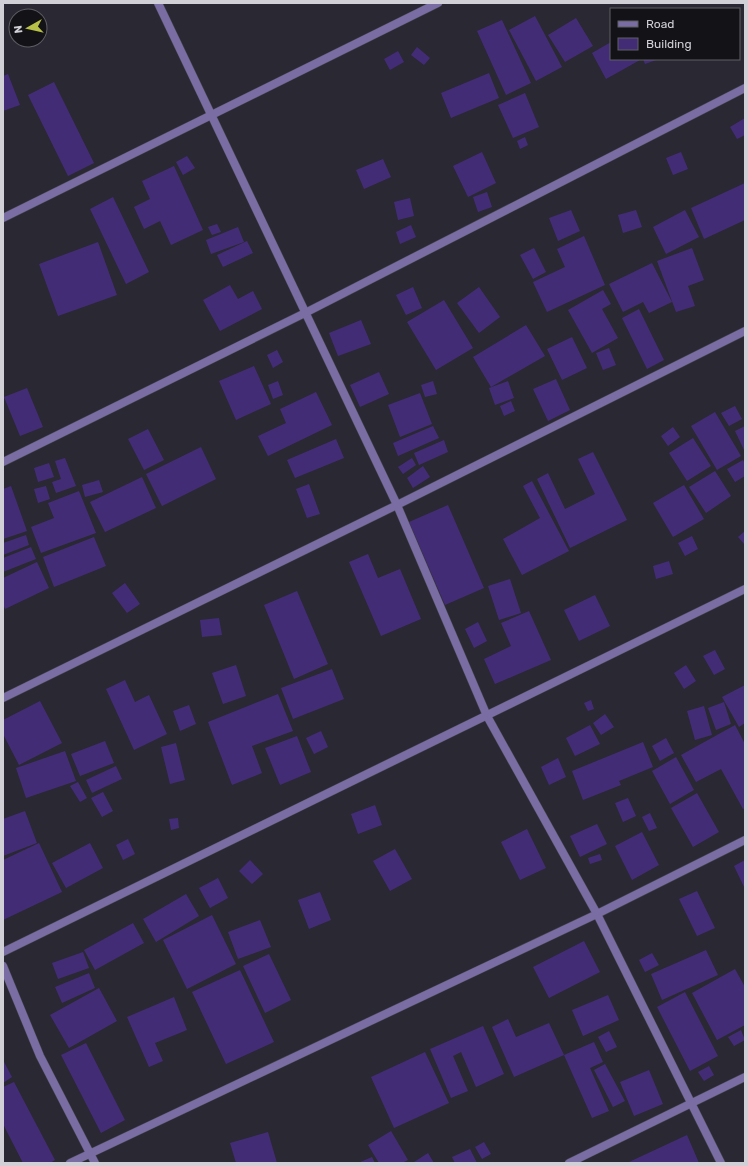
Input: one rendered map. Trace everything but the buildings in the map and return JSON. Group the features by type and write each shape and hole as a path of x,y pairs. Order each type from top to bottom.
{"street":[{"path":"158,3 397,505 486,716 597,914 721,1163"},
{"path":"3,218 438,3"},
{"path":"3,462 305,313 745,88"},
{"path":"3,698 397,505 745,331"},
{"path":"3,952 745,588"},
{"path":"70,1163 597,914 745,840"},
{"path":"3,966 40,1056 94,1163"},
{"path":"569,1163 745,1077"}]}
